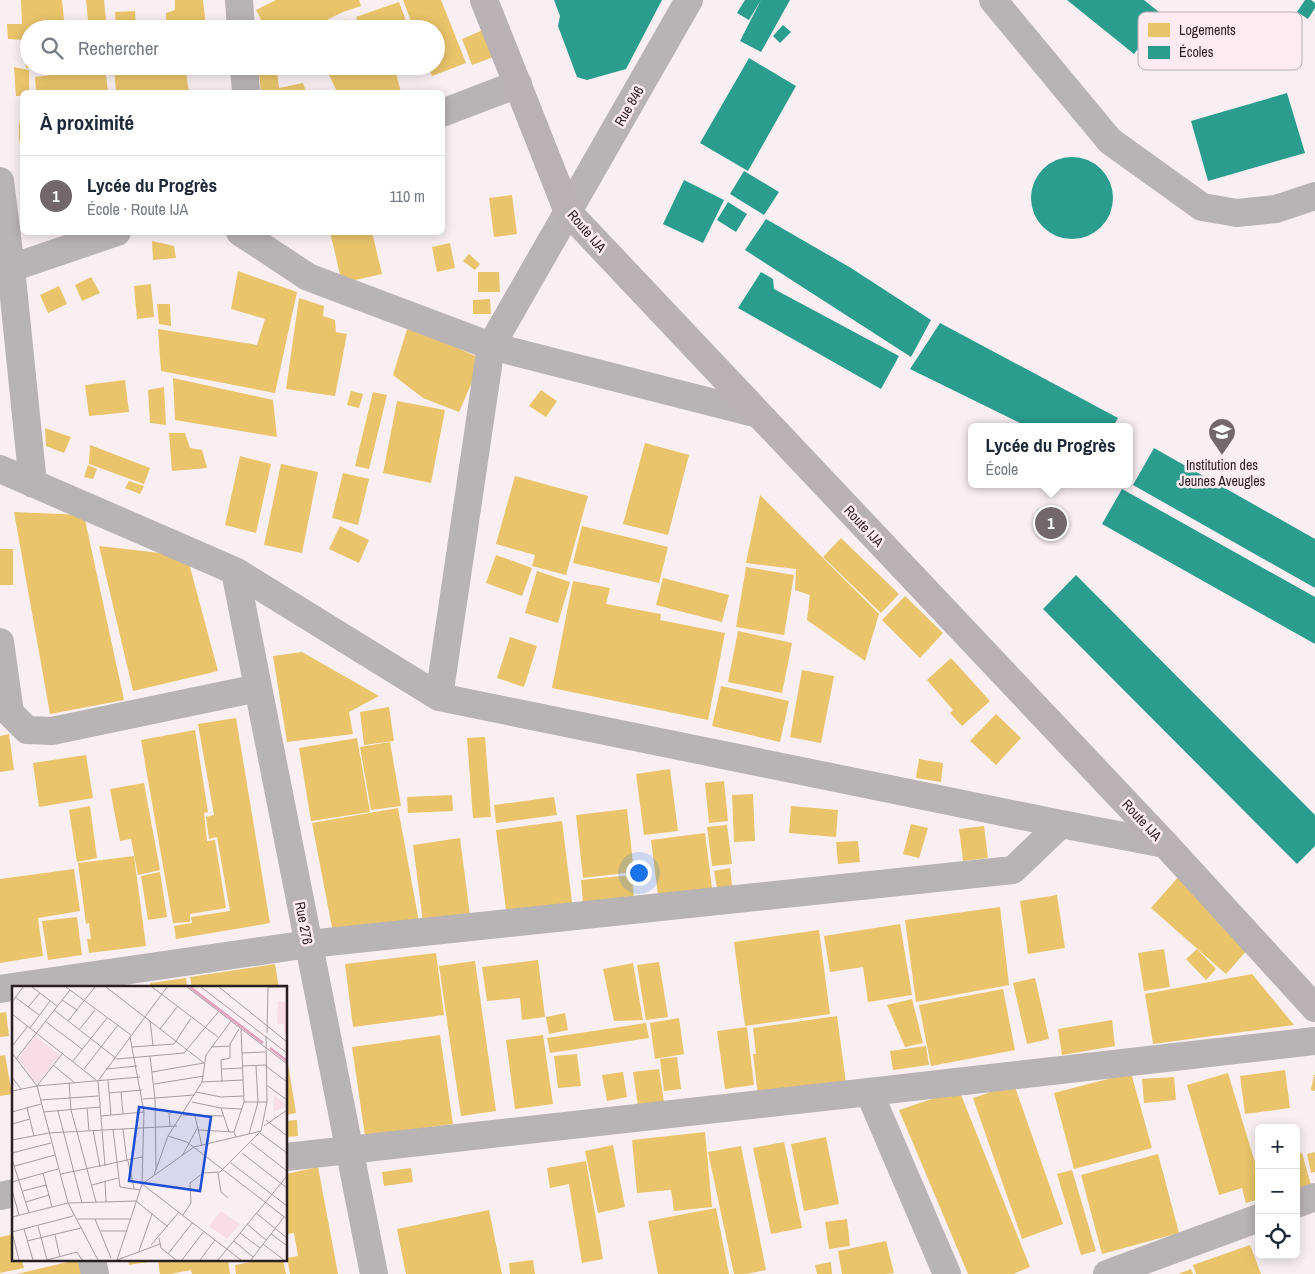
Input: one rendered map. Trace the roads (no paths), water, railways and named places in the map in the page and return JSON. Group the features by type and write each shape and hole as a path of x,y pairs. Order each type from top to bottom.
{"street":[{"path":"239,0 240,20"},
{"name":"Route IJA","path":"484,0 568,212 1165,844 1315,1008"},
{"name":"Rue 846","path":"491,346 689,0"},
{"path":"993,0 1110,141 1202,207 1237,214 1276,209 1315,196"},
{"path":"245,75 246,90"},
{"path":"445,112 518,84"},
{"path":"0,181 11,268 33,484"},
{"path":"11,268 108,235"},
{"path":"245,235 308,277 491,346 758,414"},
{"path":"439,697 491,346"},
{"path":"0,468 234,571 439,697 1165,844"},
{"name":"Rue 276","path":"234,571 374,1274"},
{"path":"0,642 10,713 27,730 52,731 258,688"},
{"path":"21,986 309,944 1013,870 1061,824"},
{"path":"288,1157 1315,1041"},
{"path":"870,1092 947,1274"},
{"path":"1300,1203 1315,1197"},
{"path":"1107,1274 1255,1219"}],"place":[{"name":"Institution des Jeunes Aveugles","path":"1222,456"},
{"name":"Lycée du Progrès","path":"1051,523"}]}
